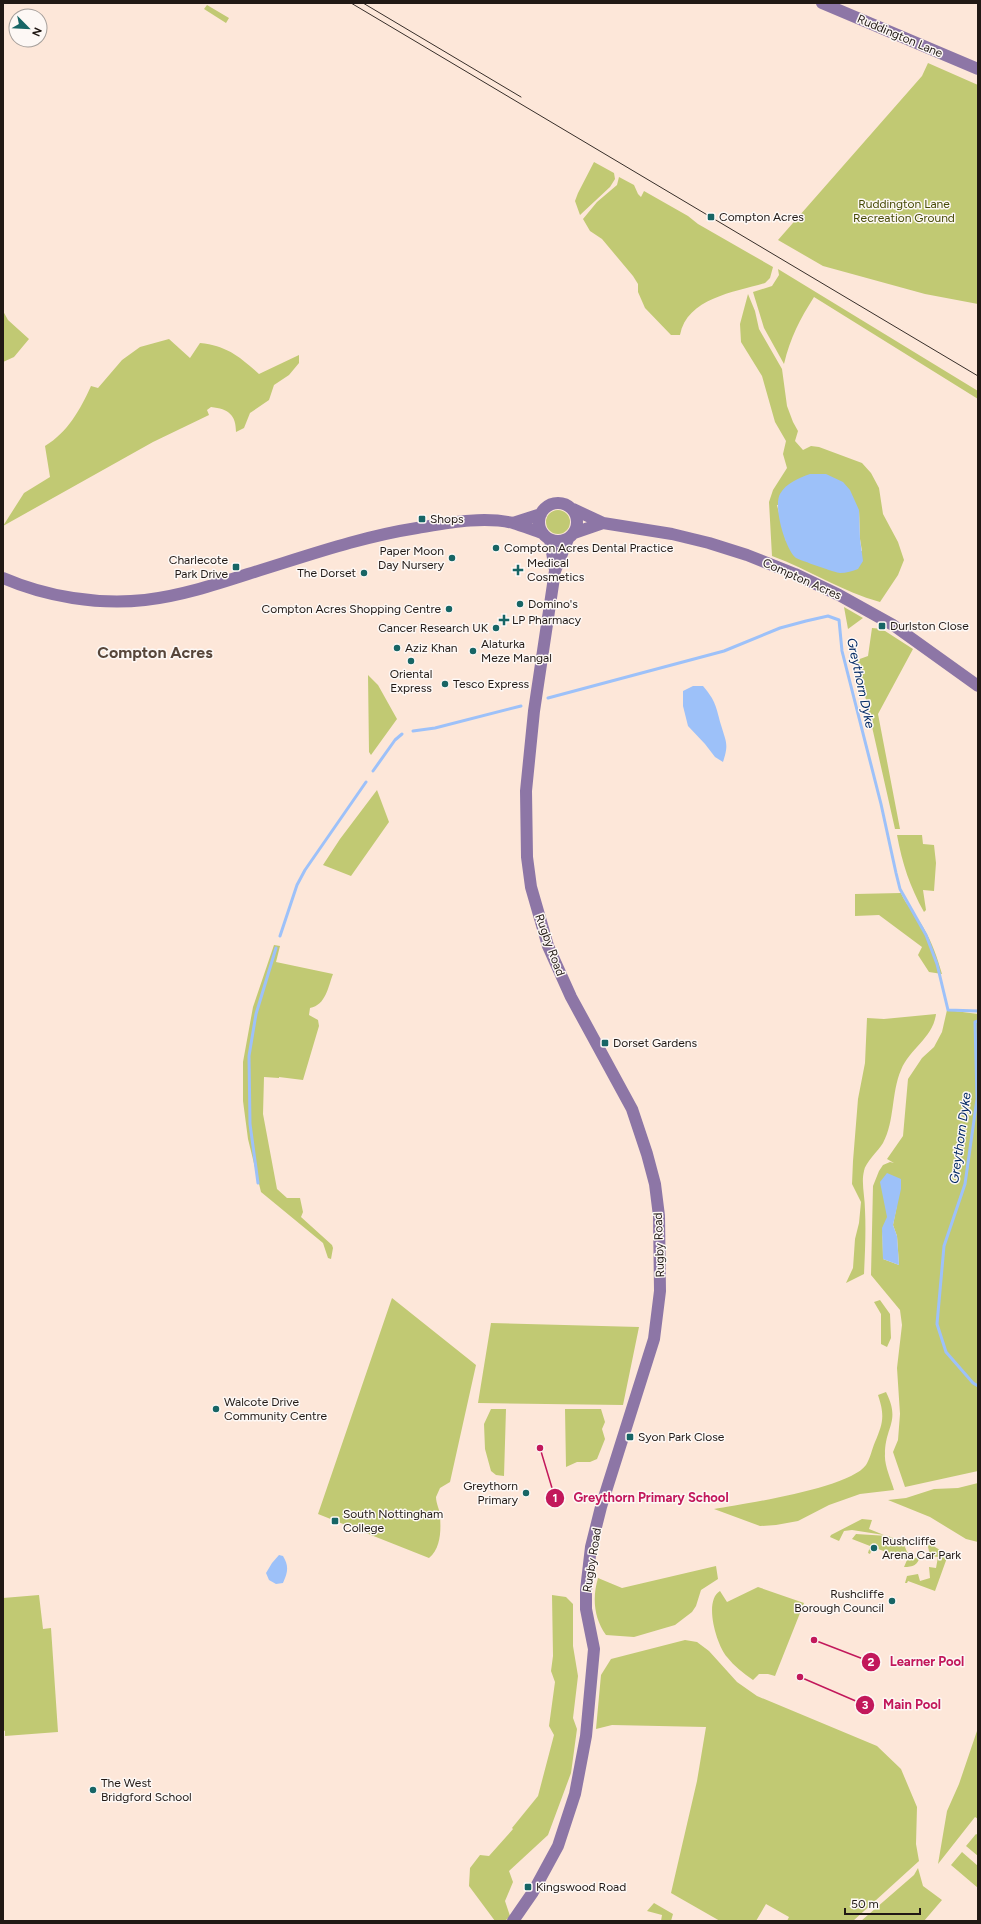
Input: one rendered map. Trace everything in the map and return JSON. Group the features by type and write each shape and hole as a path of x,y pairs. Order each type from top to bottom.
{"street":[{"name":"Ruddington Lane","path":"822,3 978,69"},
{"path":"546,536 539,524 541,514 547,506 557,503 566,504 573,510 577,522 571,536"},
{"name":"Compton Acres","path":"573,510 603,522 658,531 709,543 747,555 795,574 839,595 893,625 978,686"},
{"path":"513,523 541,514"},
{"path":"3,578 62,596 119,601 145,600 172,596 211,586 374,536 438,525 474,521 513,523 560,541 603,522"},
{"name":"Rugby Road","path":"546,536 555,571"},
{"name":"Rugby Road","path":"514,1921 533,1892 558,1846 575,1794 586,1736 594,1649 588,1624 586,1596 591,1547 601,1507 654,1340 660,1291 661,1246 658,1201 655,1184 637,1124 632,1109 570,997 548,946 531,887 527,850 526,791 534,711 555,571 571,536"}],"green space":[{"path":"207,5 229,18 226,23 204,9"},
{"name":"Ruddington Lane Recreation Ground","path":"928,63 978,85 978,304 925,294 823,266 778,240 922,76"},
{"path":"594,162 614,173 615,179 610,187 580,215 575,201"},
{"path":"619,177 634,185 641,197 644,191 773,267 770,278 765,283 714,298 692,313 684,323 680,335 671,335 645,308 638,292 638,284 633,276 602,239 590,231 583,219 597,202 617,185"},
{"path":"778,269 978,391 978,399 814,297 796,329 784,364 764,328 753,292 772,286 779,275"},
{"path":"748,294 755,311 759,329 782,369 787,406 798,431 795,441 803,450 811,446 819,447 862,463 871,473 879,488 883,514 898,542 904,560 898,575 880,602 866,598 772,556 769,502 773,490 787,468 783,454 786,441 775,422 762,376 741,342 740,324","holes":["777,505 859,510 862,551 786,541"]},
{"path":"3,311 8,320 29,339 14,357 3,362"},
{"path":"169,339 190,358 200,343 225,349 239,357 259,374 299,355 299,363 289,375 274,385 269,400 250,413 244,428 236,432 235,421 227,411 211,407 207,410 209,415 153,442 3,526 24,493 50,477 45,446 67,427 82,404 91,386 98,388 122,360 140,347"},
{"path":"558,510 566,514 570,522 566,530 558,534 550,530 546,522 550,514"},
{"path":"844,607 863,618 848,629"},
{"path":"872,628 882,629 913,649 878,714 900,829 895,829 857,660 868,656"},
{"path":"368,675 378,685 397,719 371,755 369,752"},
{"path":"377,790 389,822 351,876 323,865 340,839"},
{"path":"897,835 922,835 923,844 934,845 936,863 934,891 923,890 926,910 924,912 907,875"},
{"path":"901,893 929,938 942,974 929,972 918,955 922,947 879,915 855,916 855,894"},
{"path":"274,945 280,946 276,962 333,974 326,995 320,1003 310,1008 309,1015 318,1020 319,1026 303,1080 264,1077 263,1114 277,1189 287,1198 300,1198 303,1212 301,1217 332,1245 333,1248 331,1259 328,1258 323,1243 261,1192 248,1139 243,1101 243,1062 253,1007"},
{"path":"947,1010 978,1014 978,1471 905,1487 893,1452 898,1440 900,1414 897,1368 902,1325 900,1310 871,1275 873,1186 883,1165 890,1162 894,1163 887,1159 903,1136 908,1079 922,1058 934,1047 942,1032","holes":["897,1205 893,1225 897,1236 899,1265 883,1259 883,1230 887,1219"]},
{"path":"936,1014 931,1030 910,1055 901,1070 887,1134 883,1143 865,1168 863,1176 865,1205 864,1274 846,1283 853,1268 855,1239 859,1223 861,1202 852,1184 858,1099 865,1063 867,1018 884,1019"},
{"path":"392,1298 476,1365 450,1482 440,1488 436,1497 440,1514 440,1533 436,1549 429,1558 318,1514"},
{"path":"880,1300 890,1314 891,1338 887,1347 881,1344 881,1314 874,1302"},
{"path":"491,1323 639,1327 623,1405 478,1403"},
{"path":"886,1392 892,1410 892,1417 887,1437 885,1458 894,1490 860,1494 829,1505 798,1521 776,1525 760,1526 714,1509 771,1499 819,1488 840,1481 856,1473 866,1465 880,1430 882,1409 878,1395"},
{"path":"491,1409 506,1409 504,1476 496,1475 491,1471 485,1449 484,1424"},
{"path":"565,1409 601,1409 605,1422 602,1429 605,1439 597,1459 590,1462 577,1462 566,1467"},
{"path":"978,1483 978,1542 966,1539 930,1517 888,1500 906,1498 934,1489 958,1488"},
{"path":"862,1519 872,1520 869,1529 884,1535 852,1530 844,1531 839,1541 830,1537 831,1535"},
{"path":"856,1534 888,1536 903,1542 907,1552 910,1552 913,1559 920,1556 918,1562 910,1567 904,1567 907,1560 873,1547 870,1554 868,1553 870,1546 852,1539"},
{"path":"927,1542 948,1555 935,1591 908,1581 905,1583 907,1576 918,1574 920,1581 930,1578 929,1567 936,1568 938,1557 930,1556"},
{"path":"716,1566 718,1579 701,1590 696,1606 692,1612 675,1625 634,1637 606,1635 599,1622 595,1608 595,1593 598,1578 622,1588"},
{"path":"758,1587 804,1603 775,1676 759,1674 753,1680 742,1672 723,1651 713,1624 712,1613 715,1596 720,1591 727,1602"},
{"path":"39,1595 43,1629 51,1628 58,1732 5,1736 5,1731 3,1730 3,1598"},
{"path":"552,1595 566,1597 573,1604 573,1646 578,1676 573,1718 577,1729 571,1773 548,1835 509,1871 513,1882 505,1901 510,1916 505,1921 495,1921 469,1886 470,1868 480,1855 489,1856 513,1829 512,1828 538,1796 554,1735 549,1726 555,1682 551,1671 553,1656"},
{"path":"685,1640 697,1642 709,1651 737,1682 757,1696 877,1746 901,1769 917,1807 916,1844 919,1861 853,1921 787,1921 789,1917 766,1904 756,1921 720,1921 671,1893 697,1781 706,1727 612,1725 596,1729 601,1675 611,1659"},
{"path":"978,1728 978,1819 975,1817 938,1864 947,1811 959,1784"},
{"path":"976,1834 978,1835 978,1856 966,1846"},
{"path":"962,1852 978,1866 978,1888 951,1865"},
{"path":"918,1868 923,1886 942,1900 924,1921 861,1921 914,1875"},
{"path":"654,1903 673,1914 671,1921 661,1921 662,1915 647,1911"}],"water":[{"path":"810,474 826,474 843,482 850,490 859,510 860,539 863,561 858,569 840,573 825,569 796,558 788,546 781,527 778,500 780,494 789,484"},
{"path":"693,686 703,686 715,704 726,743 726,751 723,762 715,757 688,726 683,706 683,691"},
{"path":"887,1173 901,1179 901,1189 893,1225 897,1236 899,1265 883,1259 882,1228 887,1217 880,1182"},
{"path":"279,1555 283,1556 287,1569 283,1583 276,1584 269,1580 266,1573"}],"waterway":[{"name":"Greythorn Dyke","path":"548,698 724,651 780,628 806,621 828,616 839,620 842,651 881,804 900,889 926,935 937,964 948,1010 978,1011"},
{"path":"413,731 435,728 521,706"},
{"path":"373,771 395,740 402,734"},
{"path":"280,936 297,885 305,870 366,782"},
{"path":"258,1183 250,1124 249,1056 256,1014 276,948"},
{"name":"Greythorn Dyke","path":"978,1021 975,1022 977,1099 965,1184 944,1246 937,1324 946,1352 973,1383 978,1386"}],"tram line":[{"path":"351,3 978,376"},
{"path":"363,3 521,97"}],"place":[{"name":"Compton Acres","path":"711,217"},
{"name":"Shops","path":"422,519"},
{"name":"Compton Acres Dental Practice","path":"496,548"},
{"name":"Paper Moon Day Nursery","path":"452,558"},
{"name":"Charlecote Park Drive","path":"236,567"},
{"name":"Medical Cosmetics","path":"518,570"},
{"name":"The Dorset","path":"364,573"},
{"name":"Domino's","path":"520,604"},
{"name":"Compton Acres Shopping Centre","path":"449,609"},
{"name":"LP Pharmacy","path":"504,620"},
{"name":"Durlston Close","path":"882,626"},
{"name":"Cancer Research UK","path":"496,628"},
{"name":"Aziz Khan","path":"397,648"},
{"name":"Alaturka Meze Mangal","path":"473,651"},
{"name":"Oriental Express","path":"411,661"},
{"name":"Tesco Express","path":"445,684"},
{"name":"Dorset Gardens","path":"605,1043"},
{"name":"Walcote Drive Community Centre","path":"216,1409"},
{"name":"Syon Park Close","path":"630,1437"},
{"name":"Greythorn Primary School","path":"540,1448"},
{"name":"Greythorn Primary","path":"526,1493"},
{"name":"South Nottingham College","path":"335,1521"},
{"name":"Rushcliffe Arena Car Park","path":"874,1548"},
{"name":"Rushcliffe Borough Council","path":"892,1601"},
{"name":"Learner Pool","path":"814,1640"},
{"name":"Main Pool","path":"800,1677"},
{"name":"The West Bridgford School","path":"93,1790"},
{"name":"Kingswood Road","path":"528,1887"}],"district":[{"name":"Compton Acres","path":"155,652"}]}
